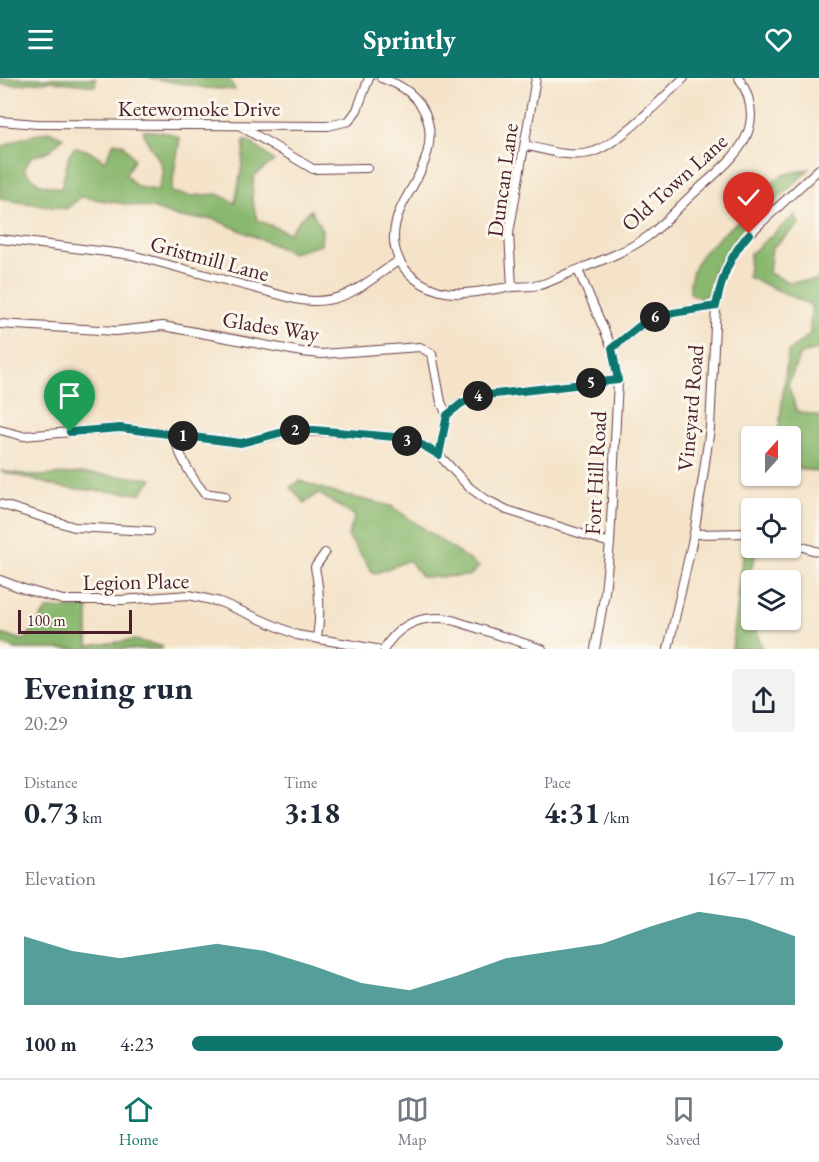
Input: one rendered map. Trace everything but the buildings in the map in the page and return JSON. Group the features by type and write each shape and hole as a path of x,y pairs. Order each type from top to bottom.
{"street":[{"name":"Ketewomoke Drive","path":"0,121 37,124 328,126 349,121 357,110 369,78"},
{"path":"381,78 398,81 413,95 425,111 430,130 429,151 399,211 394,231 398,261"},
{"name":"Duncan Lane","path":"512,287 509,233 536,78"},
{"path":"525,145 559,153 590,153 616,140 684,78"},
{"name":"Old Town Lane","path":"398,261 409,275 423,285 442,292 465,293 540,285 630,247 648,236 726,165 745,142 752,119 751,107 739,78"},
{"path":"241,127 313,169 367,168"},
{"name":"Vineyard Road","path":"668,649 694,534 710,428 716,306 723,274 741,243 819,169"},
{"name":"Gristmill Lane","path":"0,239 132,255 295,300 315,302 335,300 355,292 398,261"},
{"name":"Fort Hill Road","path":"578,270 602,330 612,348 618,380 610,543 605,592 595,649"},
{"path":"612,348 647,320 667,314 716,306"},
{"name":"Glades Way","path":"0,324 116,331 163,326 321,354 420,347 432,354 441,402 447,415 439,455"},
{"path":"447,415 462,403 478,396 618,380"},
{"path":"0,430 23,436 120,428 241,443 291,430 395,437 422,445 439,455 470,488 507,510 610,543"},
{"path":"173,435 192,479 204,493 225,496"},
{"path":"0,504 74,527 150,531"},
{"path":"694,534 741,533"},
{"path":"801,546 819,552"},
{"path":"317,638 320,607 315,567 325,553"},
{"name":"Legion Place","path":"0,580 63,600 122,600 189,595 220,602 297,635 376,649"},
{"path":"384,649 405,625 437,617 542,649"}],"green space":[{"path":"0,78 96,78 95,86 51,81 10,85 0,84"},
{"path":"150,78 229,78 235,90 206,88"},
{"path":"143,130 169,133 180,138 171,192 191,196 217,194 235,203 244,140 250,142 274,161 254,176 252,198 257,220 289,233 311,210 322,230 321,245 292,253 214,219 180,218 152,208 81,197 66,209 0,199 0,148 20,139 49,131 63,138 49,151 31,157 24,170 38,183 61,189 69,155 75,147 89,151 105,161 114,142 123,144 134,159 126,175 137,187 157,190 161,179 161,164"},
{"path":"809,169 738,238 722,257 711,290 702,299 690,293 690,280 694,269 699,258 707,249 743,216 777,178 788,173"},
{"path":"795,215 799,224 772,248 769,273 789,282 818,280 819,277 819,350 800,354 788,385 797,411 819,416 819,472 801,469 801,426 779,426 788,352 810,334 811,305 748,277 750,254"},
{"path":"0,471 39,476 81,473 152,479 140,494 64,488"},
{"path":"300,481 335,493 391,506 479,567 469,576 422,577 409,560 374,574 348,536 355,516 318,493 305,503 290,487"},
{"path":"743,558 755,558 751,570 741,570"},
{"path":"741,574 741,630 756,630 762,649 732,649"},
{"path":"88,607 88,646 134,640 162,646 162,649 15,649 0,643 0,634 25,640 47,609"}],"route":[{"path":"70,432 120,428 241,443 291,430 314,430 395,437 422,445 439,455 447,415 462,403 478,396 618,380 612,348 647,320 667,314 716,306 723,274 741,243 749,234"}]}
